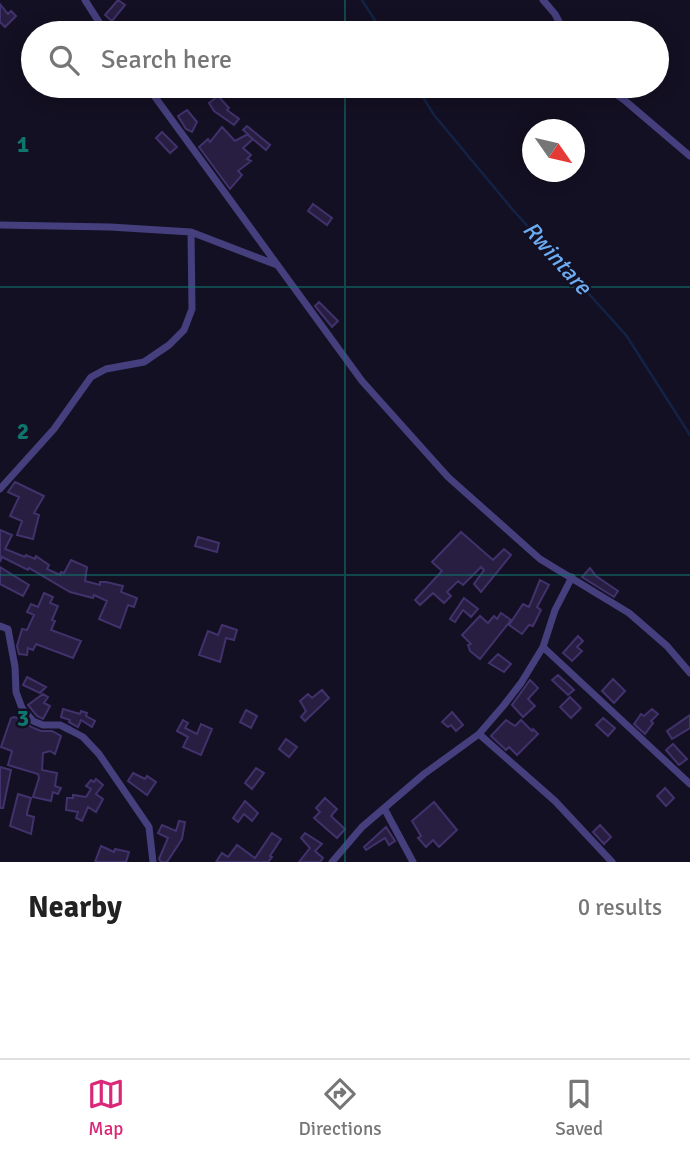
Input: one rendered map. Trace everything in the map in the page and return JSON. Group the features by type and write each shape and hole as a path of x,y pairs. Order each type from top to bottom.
{"street":[{"path":"85,0 98,21"},
{"path":"543,0 558,21"},
{"path":"156,98 362,381 447,477 540,559 629,613 667,646 690,673"},
{"path":"622,98 690,156"},
{"path":"0,225 191,232 278,265"},
{"path":"0,489 54,429 92,377 106,369 144,362 169,345 184,330 192,309 191,232"},
{"path":"332,862 362,827 424,774 479,734 521,683 543,647 555,610 572,578"},
{"path":"0,626 8,629 15,667 16,692 22,708 33,721 43,725 60,725 83,737 99,754 149,827 153,862"},
{"path":"543,647 690,784"},
{"path":"479,734 555,800 612,862"},
{"path":"384,808 413,862"}],"building":[{"path":"118,0 125,5 112,21 105,15"},
{"path":"0,4 8,14 11,11 16,16 5,27 0,22"},
{"path":"220,98 229,108 227,110 239,119 234,125 214,111 209,103"},
{"path":"187,110 197,122 192,132 186,129 178,116"},
{"path":"247,126 270,145 266,150 253,139 243,148 251,155 247,159 251,161 238,171 242,175 230,189 199,147 208,139 210,142 222,127 235,141 248,134 243,130"},
{"path":"162,132 177,147 170,153 156,138"},
{"path":"313,204 332,218 327,225 308,211"},
{"path":"319,302 338,321 332,327 315,306"},
{"path":"15,482 44,496 34,513 39,515 33,539 17,535 22,521 10,516 19,497 8,492"},
{"path":"0,530 12,535 5,549 25,557 26,555 35,559 36,556 49,565 47,569 60,575 71,560 87,567 85,581 123,586 121,592 137,598 134,607 128,605 120,628 99,619 107,601 94,595 93,598 70,592 29,568 28,570 2,557 0,562"},
{"path":"461,532 493,560 504,549 511,555 481,592 474,584 484,570 481,567 463,585 458,581 447,592 451,596 444,603 433,593 420,605 415,600 442,571 432,562"},
{"path":"198,537 219,543 217,552 195,546"},
{"path":"0,567 29,585 23,596 0,584"},
{"path":"590,568 596,576 618,591 614,597 582,577"},
{"path":"540,580 549,585 537,607 541,610 533,626 529,625 522,634 509,625 523,604 529,607"},
{"path":"44,593 53,597 50,603 58,606 51,630 81,641 73,658 36,644 33,650 28,648 27,655 19,654 17,646 22,629 27,630 34,615 27,612 31,604 38,607"},
{"path":"464,598 478,609 471,617 463,610 455,622 450,619"},
{"path":"501,613 511,620 480,659 470,651 468,645 471,644 462,635 480,616 488,623 494,616 497,619"},
{"path":"222,625 237,630 234,640 226,638 220,662 199,655 208,631 218,635"},
{"path":"578,636 583,641 577,647 582,651 572,661 563,653"},
{"path":"498,654 511,664 504,672 489,663"},
{"path":"558,675 574,690 568,695 552,680"},
{"path":"27,677 46,687 40,693 23,685"},
{"path":"613,679 625,691 614,703 602,691"},
{"path":"530,680 538,688 528,699 535,706 523,717 512,705"},
{"path":"322,690 329,698 305,721 301,717 306,711 300,701 308,694 312,698"},
{"path":"43,694 48,697 44,703 50,706 43,719 28,705"},
{"path":"570,697 581,708 571,718 560,707"},
{"path":"63,709 80,714 81,711 87,713 86,716 95,721 92,727 81,720 78,727 61,717"},
{"path":"652,709 658,714 645,734 634,724 641,714 644,716"},
{"path":"246,710 257,716 251,728 240,722"},
{"path":"452,712 463,725 456,731 451,725 448,727 442,722"},
{"path":"690,715 690,728 672,739 667,731"},
{"path":"11,718 24,720 31,727 52,731 61,736 55,754 50,751 43,753 42,770 57,773 55,786 61,788 58,794 53,792 51,801 33,797 38,774 8,765 12,751 1,747"},
{"path":"603,718 615,728 608,736 596,725"},
{"path":"183,720 188,723 185,728 197,734 201,724 212,729 201,755 183,747 188,737 177,731"},
{"path":"506,720 515,726 521,720 538,734 517,755 509,747 506,750 491,736"},
{"path":"286,739 297,747 289,757 279,749"},
{"path":"673,744 687,759 679,765 666,750"},
{"path":"0,767 11,770 3,808 0,808"},
{"path":"256,768 264,773 252,789 245,783"},
{"path":"133,773 145,779 147,776 156,782 147,795 128,781"},
{"path":"96,779 103,785 96,794 103,799 96,812 88,807 82,821 76,818 78,812 66,810 67,798 73,798 73,795 86,797 91,789 86,786"},
{"path":"665,788 674,798 666,806 657,796"},
{"path":"18,794 31,798 27,815 34,817 31,834 10,826"},
{"path":"325,798 337,809 331,816 345,829 337,838 314,818 320,812 316,808"},
{"path":"245,801 258,813 252,821 244,814 238,822 233,818"},
{"path":"434,802 457,830 439,847 433,840 426,847 418,838 421,836 412,821"},
{"path":"179,821 185,822 182,839 167,862 161,862 159,859 168,838 158,833 162,825 176,831"},
{"path":"600,825 611,837 604,844 593,832"},
{"path":"386,827 395,841 389,845 385,838 366,850 364,847"},
{"path":"272,833 281,839 268,862 216,862 222,853 228,857 237,845 255,858"},
{"path":"305,833 322,844 315,851 323,858 320,862 299,862 310,848 301,838"},
{"path":"101,846 114,852 115,849 129,852 126,862 95,862"}],"waterway":[{"name":"Rwintare","path":"362,0 375,21"},
{"name":"Rwintare","path":"423,98 434,115 513,210 626,335 690,435"}]}
